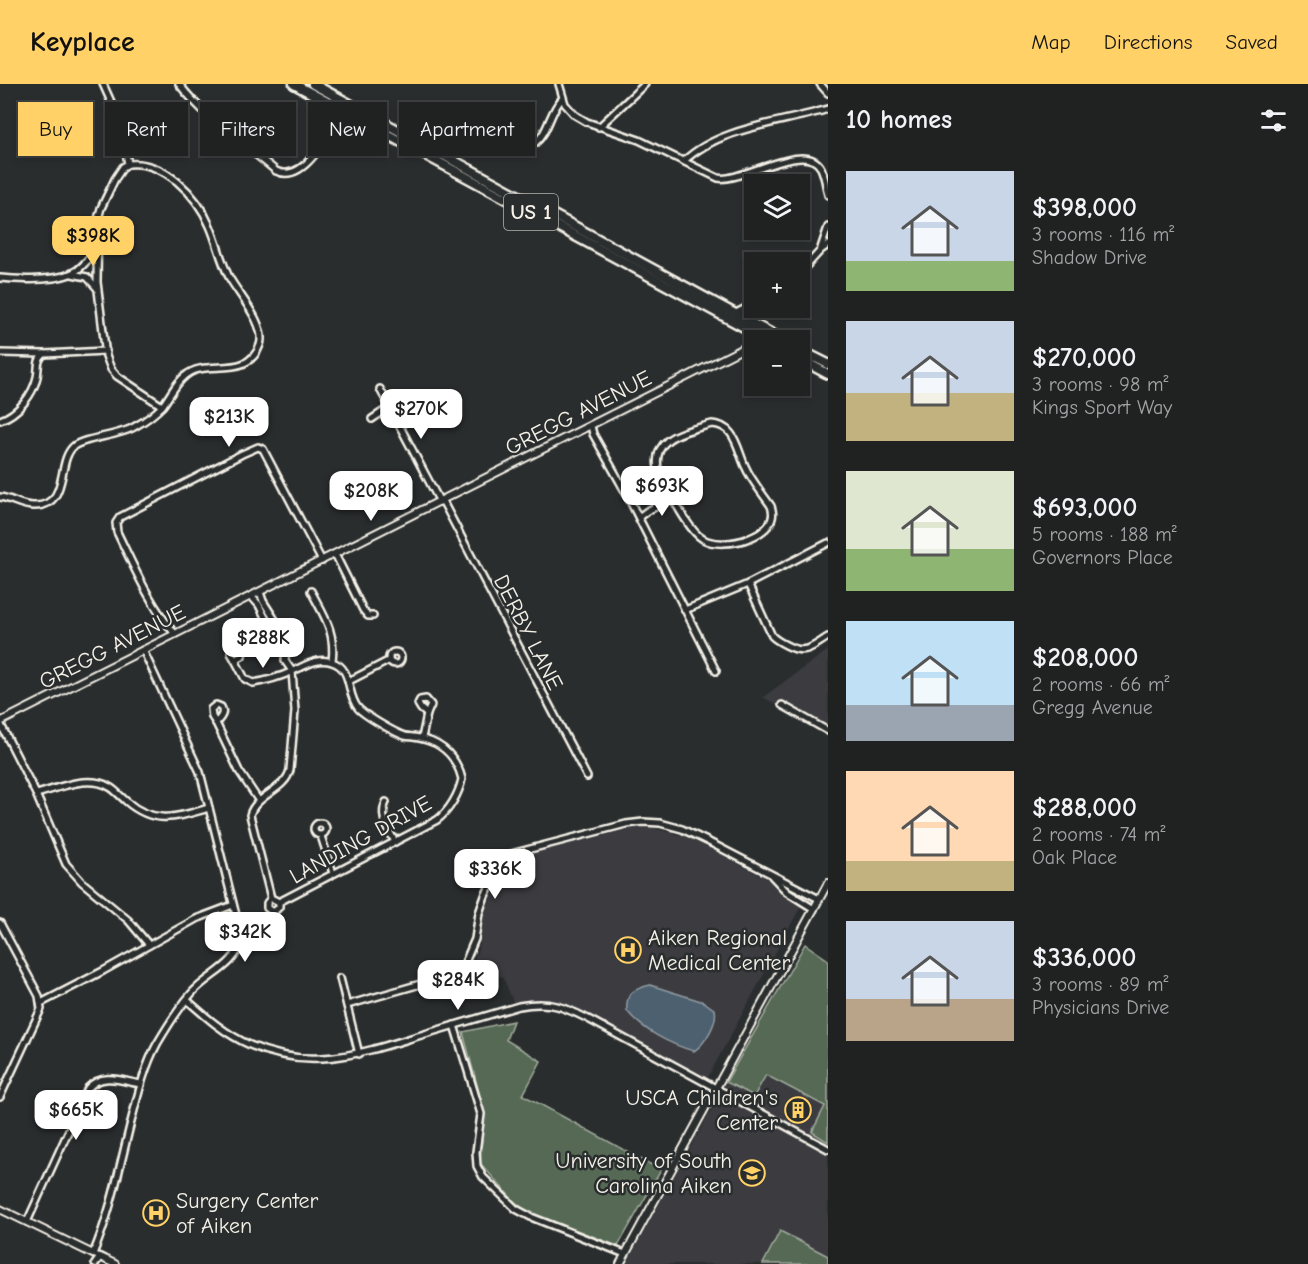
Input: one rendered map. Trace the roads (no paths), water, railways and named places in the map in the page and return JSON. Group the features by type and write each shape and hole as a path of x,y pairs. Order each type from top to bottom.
{"main road":[{"name":"US 1","path":"294,84 337,102"},
{"name":"US 1","path":"313,84 340,102"},
{"name":"US 1","path":"436,156 732,317 752,330"},
{"path":"810,356 826,366"},
{"path":"810,362 826,366"}],"street":[{"path":"103,84 121,124 128,164"},
{"path":"179,84 216,123 276,171 282,173 296,171 312,156"},
{"path":"559,84 562,99 575,115 639,140 718,178 725,180 773,163 810,159 820,167 828,195"},
{"path":"599,126 645,84"},
{"path":"820,84 828,93"},
{"path":"535,142 539,139 554,109 562,99"},
{"path":"684,160 701,147 755,127 828,109"},
{"path":"0,496 33,507 51,500 62,484 69,453 75,445 127,431 148,419 162,406 180,380 191,371 232,367 244,363 257,351 261,335 258,325 228,276 210,226 194,199 178,183 161,171 134,163 123,167 101,208 96,248 98,289 109,365 114,372 162,406"},
{"path":"821,250 828,227"},
{"path":"810,262 828,245"},
{"path":"71,274 84,264 96,248"},
{"path":"0,278 41,278 71,274 87,277 98,289"},
{"path":"732,317 744,310"},
{"name":"GREGG AVENUE","path":"0,722 744,348"},
{"path":"0,353 44,354 106,351"},
{"path":"0,420 13,414 30,394 38,374 39,360 44,354"},
{"name":"DERBY LANE","path":"380,389 587,777"},
{"path":"372,419 390,407"},
{"path":"717,424 727,428 732,434 745,466 771,506 774,517 766,530 746,539 728,543 711,543 702,539 695,532 674,498 659,474 656,463 659,448 672,437 717,424"},
{"path":"591,426 597,443 639,518 716,671"},
{"path":"175,634 163,620 122,543 116,525 120,518 242,454 260,447 266,453 322,561"},
{"path":"639,518 647,511 674,498"},
{"path":"684,610 748,584 828,543"},
{"path":"335,554 363,610 368,616 373,616"},
{"path":"748,584 772,636 777,641 804,651 828,637"},
{"path":"235,660 244,677 253,683 292,672 310,663 332,662 333,643 330,626 311,591"},
{"path":"216,723 238,771 259,801 285,782 289,774 295,711 292,672 285,661 286,647 279,639 275,618 263,601 260,592"},
{"path":"251,596 259,604 276,640 286,647"},
{"path":"95,1264 140,1084 157,1044 186,1000 230,963 242,939 200,772 143,650"},
{"path":"349,681 388,661"},
{"name":"LANDING DRIVE","path":"259,801 252,809 250,819 271,898 267,906 271,911 277,910 279,902 441,817 457,794 460,772 450,754 441,746 422,738 405,736 396,732 360,710 352,697 349,681 342,670 332,662"},
{"path":"782,705 828,731"},
{"path":"422,738 427,714"},
{"path":"0,722 36,794 59,850 71,870 82,882 120,912 149,945"},
{"path":"36,794 76,783 96,782 111,787 133,806 155,818 179,816 209,808"},
{"path":"386,802 382,816 395,842"},
{"path":"347,1005 445,977 463,967 475,939 479,913 485,896 501,863 514,852 626,824 651,822 682,829 819,899"},
{"path":"321,836 333,873"},
{"path":"771,875 787,892 814,909"},
{"path":"620,1264 828,883"},
{"name":"LANDING DRIVE","path":"271,898 279,902"},
{"path":"41,1003 196,919 233,905"},
{"path":"0,925 41,1003 40,1010 0,1097"},
{"path":"340,978 359,1054"},
{"path":"186,1000 229,1034 249,1045 272,1053 314,1059 359,1054 519,1006 554,1004 584,1017 828,1149"},
{"path":"454,1025 481,1114 476,1152 477,1166 483,1177 516,1209 625,1254"},
{"path":"27,1222 88,1088 99,1079 107,1077 140,1084"},
{"path":"0,1209 115,1264"}],"water":[{"path":"650,985 704,1002 715,1010 715,1020 710,1032 694,1051 658,1036 627,1011 629,996 639,988"}],"place":[{"name":"Aiken Regional Medical Center","path":"628,950"},
{"name":"USCA Children's Center","path":"798,1110"},
{"name":"University of South Carolina Aiken","path":"752,1173"},
{"name":"Surgery Center of Aiken","path":"156,1213"}]}
